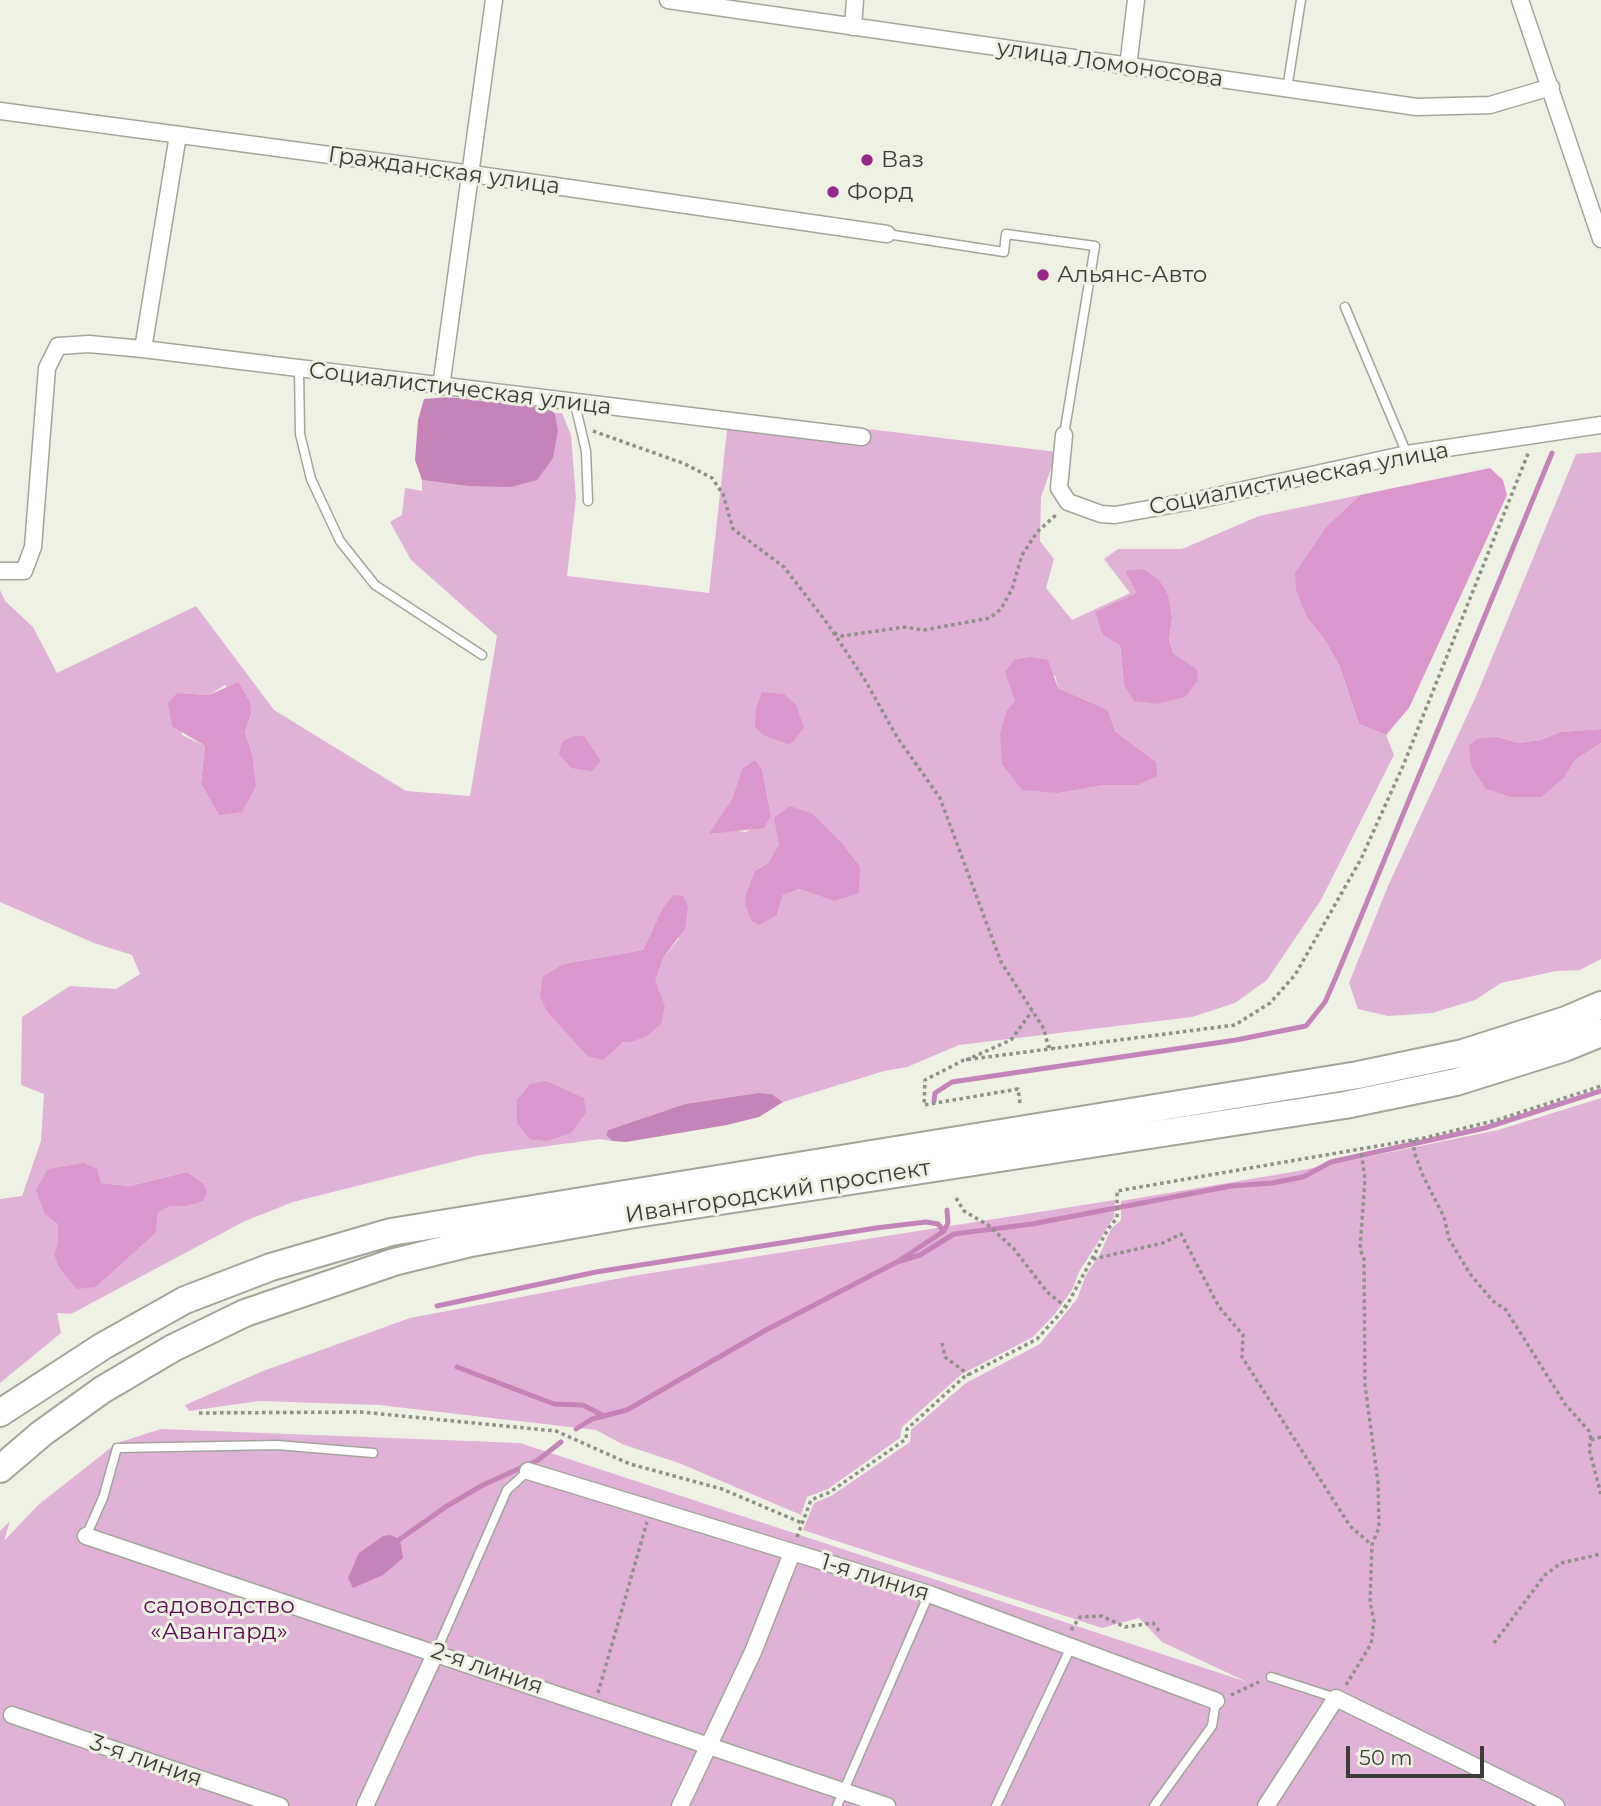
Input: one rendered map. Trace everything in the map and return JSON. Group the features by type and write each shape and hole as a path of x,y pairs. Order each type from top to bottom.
{"highway":[{"name":"Ивангородский проспект","path":"0,1413 20,1397 103,1346 185,1300 271,1267 391,1232 1358,1075 1463,1053 1566,1020 1601,1004"},
{"name":"Ивангородский проспект","path":"0,1469 41,1434 102,1390 173,1348 245,1313 394,1262 471,1243 643,1213 1345,1105 1456,1082 1564,1048 1601,1033"}],"street":[{"path":"441,387 494,0"},
{"name":"улица Ломоносова","path":"668,0 1417,107 1490,105 1550,87"},
{"path":"853,27 855,0"},
{"path":"1128,67 1136,0"},
{"path":"1520,0 1601,239"},
{"name":"Гражданская улица","path":"0,111 472,174 887,234"},
{"path":"143,349 178,135"},
{"name":"Социалистическая улица","path":"0,572 24,571 33,547 47,368 58,346 89,344 143,349 575,404 862,437"},
{"name":"Социалистическая улица","path":"1068,502 1101,514 1115,515 1198,500 1408,454 1601,425"},
{"path":"1064,435 1059,488 1068,502"},
{"name":"1-я линия","path":"528,1471 929,1594 1216,1701"},
{"name":"2-я линия","path":"86,1536 594,1705 887,1806"},
{"path":"680,1806 753,1653 792,1553"},
{"path":"365,1806 436,1652"},
{"path":"1266,1806 1336,1698 1556,1806"},
{"name":"3-я линия","path":"12,1715 280,1806"},
{"path":"1520,1806 1529,1792"}],"lane":[{"path":"1287,89 1301,0"},
{"path":"887,234 1004,252 1006,234 1095,246 1064,435"},
{"path":"1345,307 1408,454"},
{"path":"299,368 300,434 312,479 340,541 375,585 482,655"},
{"path":"575,404 582,425 588,501"},
{"path":"86,1536 103,1498 117,1448 277,1445 373,1453"},
{"path":"436,1652 506,1490 528,1471"},
{"path":"837,1806 929,1594"},
{"path":"996,1806 1067,1645"},
{"path":"1270,1677 1336,1698"},
{"path":"1154,1806 1212,1726 1216,1701"}],"path":[{"path":"582,425 605,437 685,464 712,478 723,494 733,529 784,567 865,680 897,737 940,798 1000,962 1044,1029 1048,1046 1057,1050"},
{"path":"964,1060 1235,1025 1270,1003 1295,975 1361,859 1403,766 1441,665 1518,486 1534,436"},
{"path":"832,632 842,636 876,629 924,629 990,618 1001,610 1012,589 1022,555 1037,532 1068,502"},
{"path":"1020,1103 1018,1089 924,1105 925,1080 1011,1040 1032,1011"},
{"path":"792,1553 811,1500 831,1492 906,1439 907,1429 969,1375 1037,1339 1066,1307 1117,1218 1118,1191 1413,1144 1601,1086"},
{"path":"1413,1144 1423,1176 1444,1217 1449,1238 1470,1274 1493,1301 1506,1310 1565,1404 1589,1431 1589,1449 1601,1494"},
{"path":"1336,1698 1362,1664 1371,1644 1374,1621 1370,1602 1372,1545 1379,1527 1378,1482 1365,1385 1362,1328 1364,1259 1360,1249 1360,1216 1365,1179 1361,1152"},
{"path":"956,1198 964,1211 988,1225 1014,1249 1047,1292 1066,1307"},
{"path":"1093,1259 1163,1243 1181,1234 1219,1307 1242,1335 1242,1357 1350,1526 1372,1545"},
{"path":"942,1343 945,1357 969,1375"},
{"path":"199,1413 361,1412 556,1432 630,1464 722,1489 802,1523"},
{"path":"1591,1440 1601,1437"},
{"path":"594,1705 651,1509"},
{"path":"1494,1643 1545,1575 1561,1563 1601,1555"},
{"path":"1067,1645 1080,1617 1102,1616 1125,1627 1153,1623 1160,1632"},
{"path":"1216,1701 1270,1677"}],"green space":[{"path":"729,412 1057,452 1041,497 1040,541 1054,559 1046,588 1072,620 1130,593 1104,559 1118,549 1182,549 1259,516 1360,495 1328,525 1307,617 1340,667 1359,724 1386,735 1394,755 1321,900 1267,980 1235,1003 1192,1017 959,1045 907,1067 884,1071 783,1102 772,1094 758,1093 685,1104 608,1130 606,1135 612,1141 600,1139 480,1155 293,1202 245,1221 71,1314 57,1313 61,1333 0,1383 0,1199 22,1196 41,1141 44,1094 21,1085 22,1017 70,986 116,989 140,974 132,955 94,943 0,902 0,590 5,601 33,627 57,673 196,606 274,710 406,791 470,796 497,636 411,560 390,522 402,515 405,488 422,491 422,480 467,486 558,430 555,413 562,413 571,435 576,498 567,576 709,593","holes":["1137,593 1172,619 1169,640 1173,653 1197,669 1124,685 1120,645","1055,675 1058,688 1108,710 1115,731 1156,762 1138,785 1105,785 1059,793 1007,710 1015,700","225,685 251,714 245,732 252,754 201,783 205,746 182,735 177,693 209,695","742,769 762,769 771,816 746,832 729,830 711,834 732,799","813,814 860,866 834,901 801,889 783,895 777,915 755,871 768,863 779,844","673,895 679,939 663,958 654,981 665,1006 633,1042 624,1042 587,1056 547,1012 543,976 563,964 643,950 663,907","187,1172 203,1183 186,1206 170,1206 158,1213 156,1233 96,1287 54,1254 58,1242 58,1224 101,1183 130,1186"]},
{"path":"1601,452 1601,729 1562,732 1541,740 1519,743 1497,737 1486,789 1510,797 1541,796 1564,778 1575,760 1601,743 1601,959 1580,970 1556,971 1501,983 1475,1000 1432,1013 1388,1016 1358,1009 1349,983 1388,886 1477,694 1576,454"},
{"name":"садоводство «Авангард»","path":"1601,1098 1601,1806 0,1806 0,1531 10,1521 4,1541 38,1505 117,1443 161,1429 520,1443 1247,1682 1162,1642 1139,1618 1102,1628 803,1530 814,1503 831,1496 910,1442 911,1430 966,1383 1040,1344 1077,1299 1086,1275 1100,1254 1111,1229 1121,1220 1121,1201 1298,1171 1498,1130"},
{"path":"1115,1200 1114,1217 1079,1272 1072,1290 1055,1314 1033,1337 962,1374 902,1427 900,1438 828,1489 807,1497 801,1515 679,1463 622,1444 596,1430 379,1405 259,1401 189,1411 185,1405 263,1371 410,1318 632,1276"}],"shaded area":[{"path":"449,397 545,408 555,413 558,430 553,458 537,480 511,487 467,486 422,480 415,460 418,420 424,399"},
{"path":"1490,468 1503,480 1507,495 1409,708 1386,735 1359,724 1340,667 1307,617 1296,590 1295,573 1328,525 1360,495"},
{"path":"1143,569 1159,580 1168,595 1172,619 1169,640 1173,653 1197,669 1198,680 1185,697 1157,704 1134,701 1124,685 1120,645 1103,635 1095,612 1137,593 1125,571"},
{"path":"1030,657 1048,660 1058,688 1108,710 1115,731 1156,762 1157,776 1138,785 1105,785 1059,793 1022,790 1002,764 1000,734 1007,710 1015,700 1005,672 1014,660"},
{"path":"238,682 250,702 251,714 245,732 252,754 256,786 242,812 219,815 201,783 205,746 172,726 168,704 177,693 209,695"},
{"path":"762,692 784,694 796,705 804,728 790,745 763,735 755,727 756,708"},
{"path":"1601,729 1601,743 1575,760 1564,778 1541,797 1510,797 1486,789 1471,766 1469,746 1477,739 1497,737 1519,743 1541,740 1561,732"},
{"path":"573,736 584,736 601,761 592,771 571,768 559,754 562,742"},
{"path":"755,760 762,769 771,816 764,828 709,834 732,799 742,769"},
{"path":"790,806 813,814 842,843 860,866 859,893 834,901 800,889 783,895 777,915 759,925 752,921 745,905 746,895 755,871 768,863 779,844 774,818"},
{"path":"673,895 683,896 688,907 685,929 663,958 655,981 665,1006 661,1024 648,1035 632,1042 623,1042 603,1060 587,1056 547,1012 540,996 543,976 563,964 643,950 663,907"},
{"path":"546,1081 584,1098 586,1113 571,1133 547,1141 530,1139 517,1123 517,1100 530,1084"},
{"path":"758,1093 772,1094 783,1102 759,1117 727,1125 626,1142 612,1141 606,1135 608,1130 685,1104"},
{"path":"84,1163 97,1169 101,1183 130,1186 187,1172 203,1183 207,1192 203,1201 186,1206 170,1206 158,1213 156,1233 96,1287 77,1289 60,1269 54,1254 58,1242 58,1224 45,1214 36,1190 48,1169"},
{"path":"390,1535 400,1539 403,1558 383,1575 353,1588 348,1578 359,1553 383,1536"}],"waterway":[{"path":"934,1101 935,1093 952,1082 1236,1040 1306,1026 1325,1002 1336,977 1552,453"},
{"path":"897,1262 920,1255 954,1234 1032,1224 1231,1186 1272,1183 1303,1177 1331,1162 1485,1128 1601,1091"},
{"path":"576,1429 592,1419 627,1410 766,1330 897,1262 944,1231 948,1223 947,1210"},
{"path":"437,1306 596,1272 876,1228 926,1222 938,1224 944,1231"},
{"path":"457,1367 554,1404 583,1405 604,1416"},
{"path":"400,1539 447,1506 483,1485 538,1460 561,1442"}],"place":[{"name":"Ваз","path":"867,160"},
{"name":"Форд","path":"833,192"},
{"name":"Альянс-Авто","path":"1043,275"}]}
